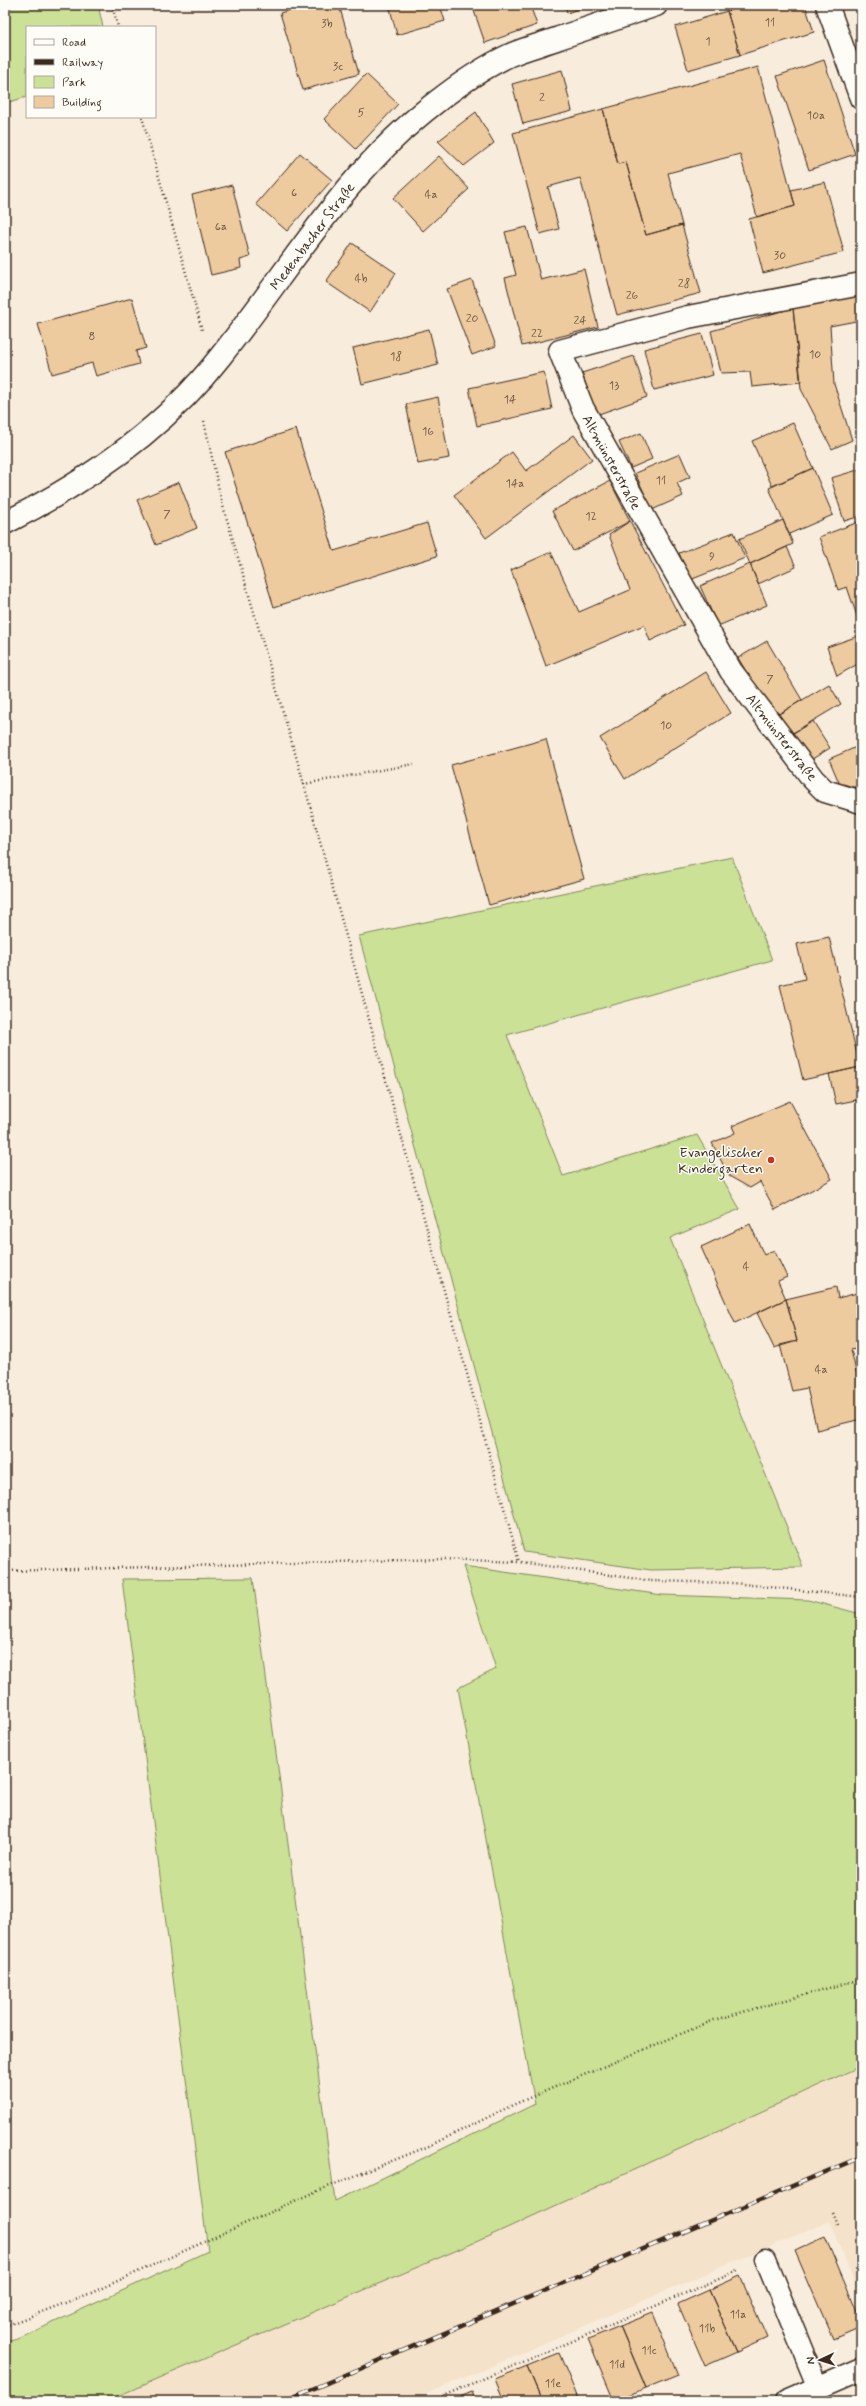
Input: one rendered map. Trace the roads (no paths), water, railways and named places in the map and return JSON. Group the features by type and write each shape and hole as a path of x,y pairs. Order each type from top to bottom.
{"street":[{"name":"Medenbacher Straße","path":"5,523 38,507 98,469 156,424 220,358 352,183 398,134 433,104 459,85 510,55 656,5"},
{"path":"827,5 861,98"},
{"name":"Altmünsterstraße","path":"861,284 688,317 560,351 583,409 731,672 821,787 840,797 861,802"},
{"path":"787,2401 861,2369"}],"lane":[{"path":"765,2259 818,2388"}],"railway":[{"path":"284,2401 861,2157"}],"place":[{"name":"Evangelischer Kindergarten","path":"771,1160"}]}
